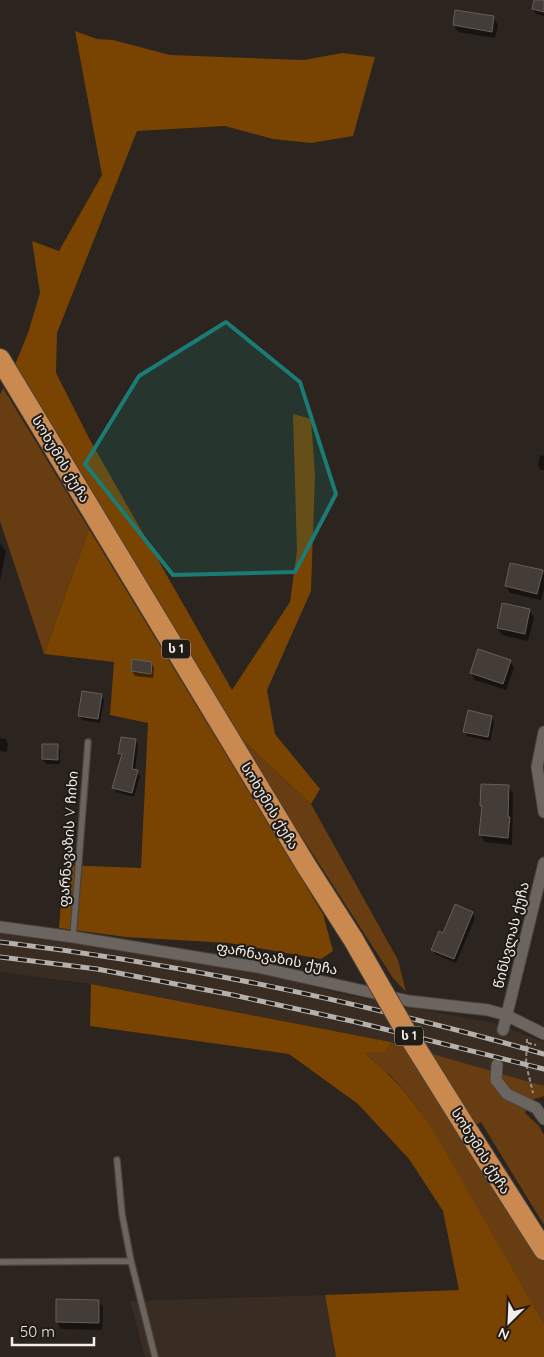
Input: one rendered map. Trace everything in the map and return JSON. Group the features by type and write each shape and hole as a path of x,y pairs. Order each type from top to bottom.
{"highway":[{"name":"სოხუმის ქუჩა","path":"0,359 307,867 353,938 406,1030 544,1250"}],"street":[{"path":"544,732 537,767 544,812"},
{"name":"წინსვლას ქუჩა","path":"503,1030 544,863"},
{"name":"ფარნავაზის ქუჩა","path":"0,927 257,967 409,1000 488,1010 506,1015 544,1034"},
{"path":"497,1065 496,1080 507,1094 540,1104 544,1119"}],"lane":[{"name":"ფარნავაზის V ჩიხი","path":"73,937 88,742"},
{"path":"117,1160 122,1214 131,1261 155,1357"},
{"path":"0,1262 131,1261"}],"path":[{"path":"528,1025 526,1064 540,1104"},
{"path":"527,1043 536,1045"}],"highlighted area":[{"path":"226,322 300,382 336,494 295,572 173,575 85,464 139,376"}],"shaded area":[{"path":"75,31 97,39 113,40 170,55 304,60 342,53 375,57 353,136 311,143 273,139 225,126 137,131 57,333 56,373 90,440 232,690 290,602 297,551 293,414 311,419 315,475 311,591 267,690 275,734 320,789 311,804 234,732 14,367 28,333 40,293 32,241 59,251 102,175"},
{"path":"3,388 89,529 44,654 0,521 0,395"},
{"path":"89,529 323,914 333,951 321,959 229,943 126,937 59,928 64,865 141,868 148,723 110,715 114,662 44,654"},
{"path":"234,732 311,804 398,960 406,992 393,978"},
{"path":"0,934 84,945 260,973 351,996 494,1023 544,1042 544,1086 391,1042 91,984 0,972"},
{"path":"91,984 391,1042 386,1052 364,1052 387,1073 430,1125 544,1324 544,1357 336,1357 325,1295 459,1290 443,1211 409,1159 358,1104 289,1054 90,1026"},
{"path":"391,1042 544,1086 544,1096 529,1101 525,1113 539,1126 544,1135 544,1225 481,1122 461,1133 544,1262 544,1324 429,1125 411,1099 390,1075 363,1052 386,1052"},
{"path":"325,1295 336,1357 145,1357 130,1301"}],"building":[{"path":"534,0 544,0 544,12 532,9"},
{"path":"455,10 494,16 492,32 453,25"},
{"path":"510,563 543,570 537,594 505,586"},
{"path":"502,603 530,609 525,634 497,628"},
{"path":"478,649 511,660 503,684 470,673"},
{"path":"132,659 152,662 151,674 131,671"},
{"path":"82,691 102,694 98,719 78,716"},
{"path":"468,710 492,716 488,737 463,732"},
{"path":"121,737 136,739 132,769 138,770 132,793 112,788 122,754 118,754"},
{"path":"42,744 58,744 58,760 42,759"},
{"path":"481,784 509,785 508,817 510,817 508,838 479,835 482,806 480,806"},
{"path":"455,904 473,912 454,959 431,950 439,931 443,933"},
{"path":"56,1299 99,1300 99,1323 56,1322"}],"railway":[{"path":"0,942 138,962 274,987 410,1018 544,1054"},
{"path":"0,957 97,969 233,995 356,1022 544,1069"}]}
